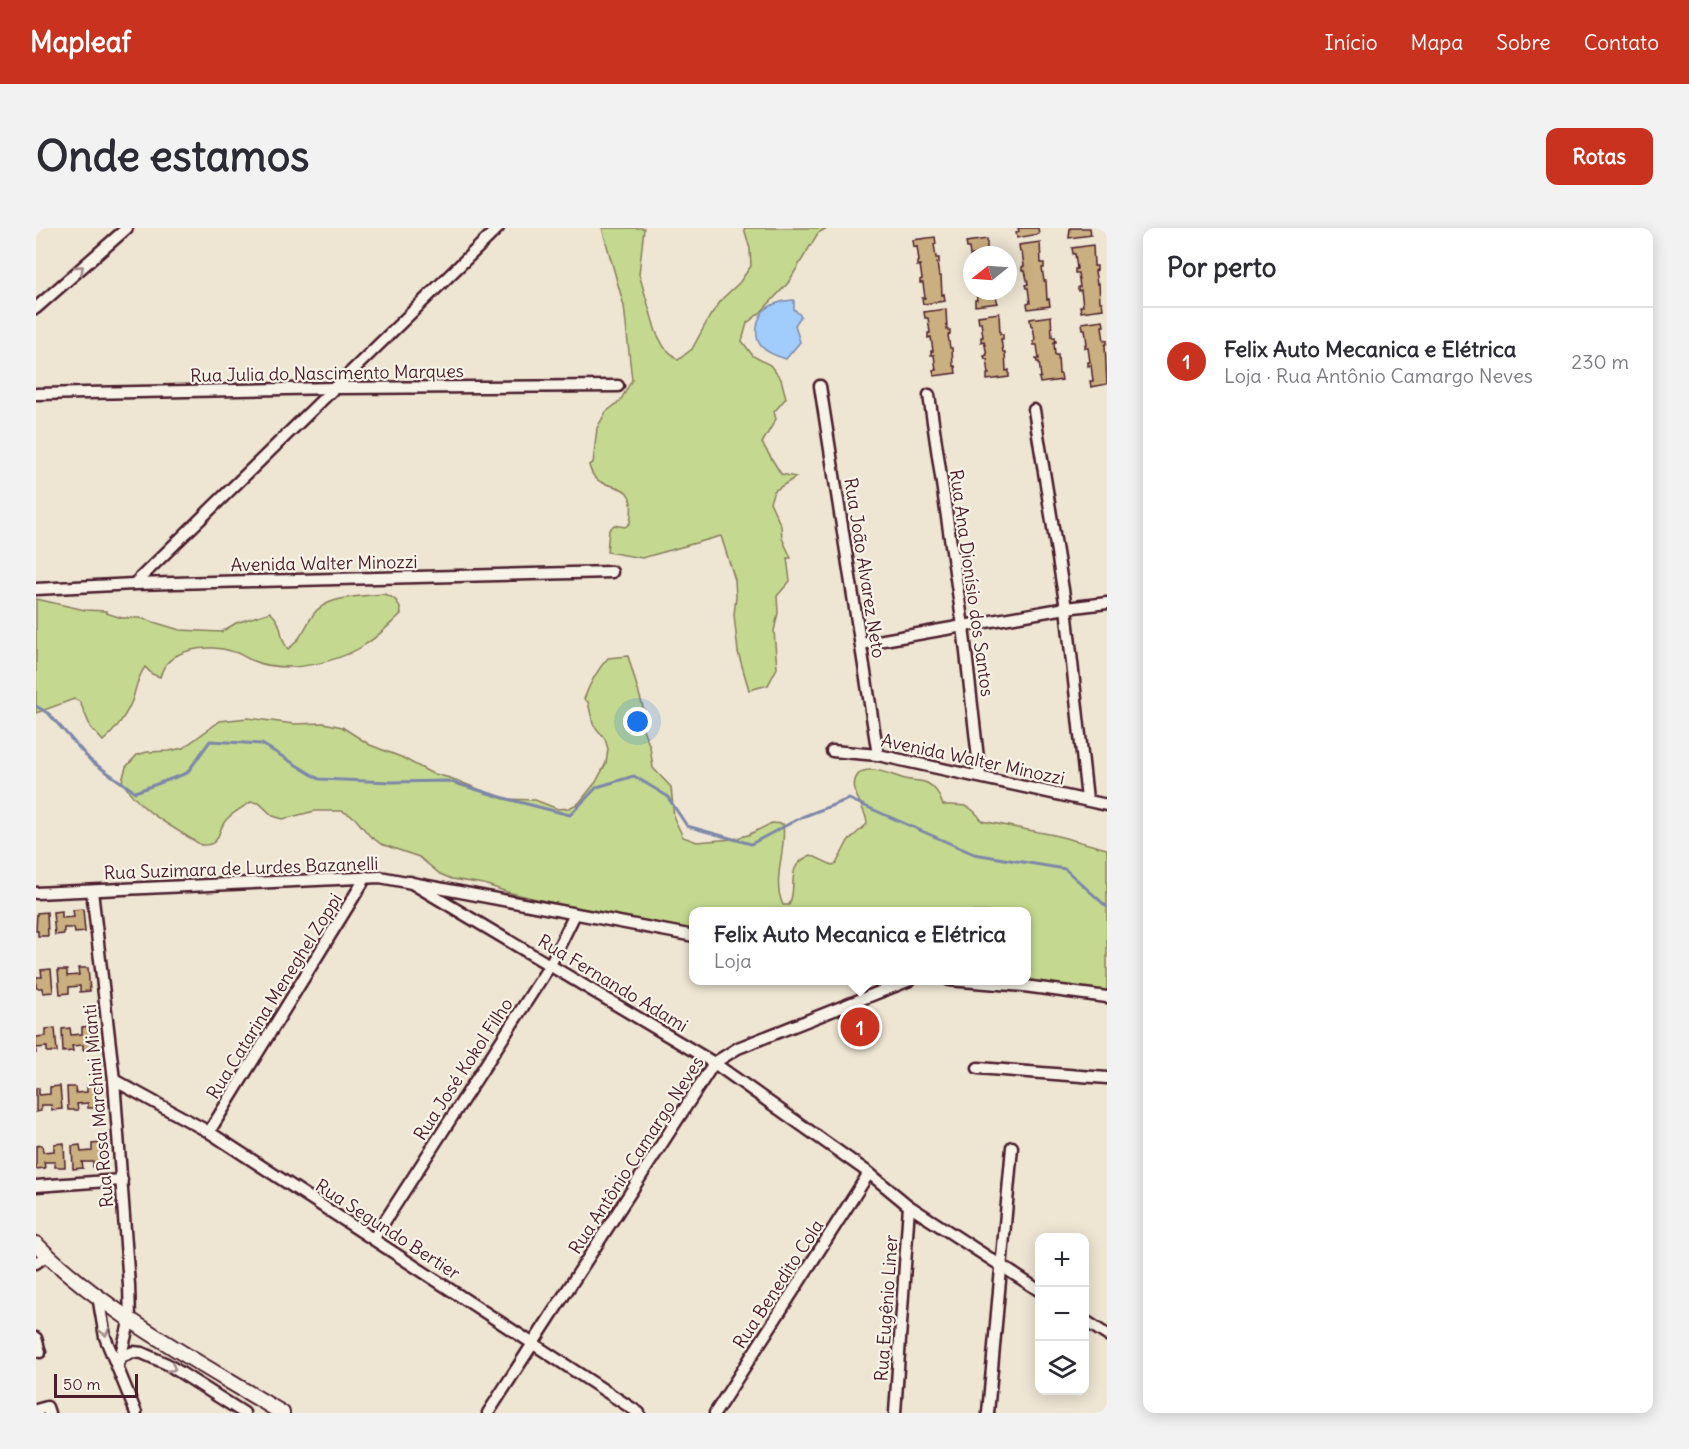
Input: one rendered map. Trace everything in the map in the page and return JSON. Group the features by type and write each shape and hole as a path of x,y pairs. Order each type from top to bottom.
{"street":[{"path":"36,308 127,228"},
{"path":"134,584 498,228"},
{"name":"Rua Julia do Nascimento Marques","path":"36,394 334,388 618,386"},
{"name":"Rua João Alvarez Neto","path":"820,386 878,755"},
{"name":"Rua Ana Dionísio dos Santos","path":"929,395 963,626 980,776"},
{"path":"1034,410 1066,608 1087,799"},
{"name":"Avenida Walter Minozzi","path":"36,589 134,584 612,572"},
{"path":"861,644 1066,608 1107,603"},
{"name":"Avenida Walter Minozzi","path":"832,751 878,755 1107,804"},
{"name":"Rua Catarina Meneghel Zoppi","path":"209,1132 366,877"},
{"name":"Rua Suzimara de Lurdes Bazanelli","path":"36,893 380,877 689,935"},
{"name":"Rua Fernando Adami","path":"410,882 714,1063 869,1173 909,1206 1035,1288"},
{"name":"Rua Rosa Marchini Mianti","path":"92,891 114,1080 130,1319 118,1362"},
{"name":"Rua José Kokol Filho","path":"374,1239 550,965 575,914"},
{"name":"Rua Antônio Camargo Neves","path":"488,1413 714,1063 738,1048 900,985"},
{"path":"1009,985 1107,997"},
{"path":"978,1068 1107,1078"},
{"name":"Rua Segundo Bertier","path":"114,1080 209,1132 639,1413"},
{"path":"988,1413 1012,1147"},
{"name":"Rua Benedito Cola","path":"715,1413 869,1173"},
{"path":"36,1186 122,1180"},
{"name":"Rua Eugênio Liner","path":"895,1413 909,1206"},
{"path":"36,1244 42,1259 130,1319 282,1413"},
{"path":"98,1296 105,1337 118,1362 136,1413"},
{"path":"1089,1323 1107,1335"},
{"path":"36,1338 40,1352"},
{"path":"118,1362 133,1352 142,1353 167,1365 244,1413"}],"green space":[{"path":"602,228 644,228 639,274 656,332 664,347 678,360 692,349 710,316 751,266 750,249 744,228 827,228 818,233 788,283 761,312 747,323 742,341 753,356 770,365 781,379 786,398 774,412 776,419 762,443 781,474 796,477 774,491 770,502 781,526 782,538 791,558 787,558 790,581 777,596 778,613 774,631 777,668 768,685 749,690 738,652 734,615 735,580 721,536 642,558 607,552 609,530 614,525 625,527 630,523 629,496 624,490 600,482 593,476 589,465 593,463 597,428 606,412 620,401 632,380 624,306"},
{"path":"384,594 396,601 401,614 366,644 330,660 291,667 276,666 260,664 224,649 201,648 180,654 171,660 164,667 160,677 152,674 145,667 128,710 103,741 91,728 80,702 74,699 36,713 36,599 85,610 106,611 106,613 122,618 140,618 180,630 221,632 236,623 270,612 278,622 288,649 299,638 313,615 326,604 345,598"},
{"path":"628,656 645,714 643,729 650,747 653,768 671,787 674,818 683,837 697,842 733,839 748,835 772,823 783,824 784,834 778,885 783,905 789,905 792,897 794,871 802,860 811,855 832,865 836,864 848,841 867,824 854,788 857,776 867,770 927,783 939,795 943,805 966,806 974,811 982,821 1054,835 1107,849 1107,993 1014,985 1031,985 1031,907 689,907 689,931 683,932 507,892 484,884 452,879 440,874 419,857 381,844 369,835 354,817 342,811 315,811 283,819 273,816 259,803 251,802 226,820 216,841 208,845 201,845 147,810 129,792 122,781 126,767 137,755 183,748 220,721 248,718 294,724 324,723 342,727 370,745 401,757 431,773 504,799 535,800 558,809 569,808 579,803 596,782 606,763 608,749 605,739 593,724 588,702 584,699 594,677 608,658"}],"water":[{"path":"794,300 794,309 801,316 795,325 800,342 786,359 761,346 757,337 757,326 761,315 767,308 777,303"}],"building":[{"path":"1018,228 1038,228 1039,234 1017,238"},
{"path":"1070,228 1090,228 1091,235 1069,238"},
{"path":"935,237 936,258 939,258 939,263 937,263 945,301 923,304 922,298 925,298 923,283 920,283 922,279 920,265 917,266 919,261 917,246 914,247 913,240"},
{"path":"987,239 987,246 967,246 966,242"},
{"path":"1040,242 1041,263 1044,263 1044,268 1042,268 1050,306 1028,309 1027,304 1030,303 1028,288 1025,285 1028,284 1025,271 1022,271 1024,266 1019,245"},
{"path":"1093,245 1094,266 1097,266 1095,271 1103,309 1081,312 1080,306 1083,306 1081,290 1078,291 1080,287 1078,273 1075,273 1077,269 1072,248"},
{"path":"975,300 997,300 998,303 975,306"},
{"path":"946,309 947,330 950,330 948,335 956,373 934,376 933,370 936,370 934,355 931,355 933,351 931,337 928,338 928,333 930,333 928,318 925,318 924,312"},
{"path":"999,313 1000,334 1003,334 1003,339 1001,339 1009,377 987,380 987,374 989,374 987,359 984,356 987,355 984,341 981,342 981,337 983,337 978,316"},
{"path":"1051,316 1052,337 1055,337 1056,342 1054,342 1055,355 1058,355 1059,374 1062,380 1040,383 1039,362 1036,359 1039,359 1037,345 1034,345 1033,326 1031,326 1030,319"},
{"path":"1103,320 1104,341 1107,340 1105,345 1107,384 1091,387 1090,381 1093,381 1091,365 1088,366 1090,362 1088,348 1085,348 1087,344 1082,323"},
{"path":"83,909 85,932 75,933 74,928 64,928 64,934 55,935 53,912 62,911 62,918 74,917 73,910"},
{"path":"47,912 48,936 38,936 37,913"},
{"path":"78,968 88,968 90,991 80,992 80,986 69,987 69,993 60,994 58,970 67,970 67,976 79,975"},
{"path":"51,969 53,992 43,993 42,988 36,988 36,977 42,977 41,970"},
{"path":"92,1026 93,1049 83,1050 83,1045 72,1046 73,1051 63,1052 62,1029 70,1028 71,1035 82,1034 82,1027"},
{"path":"55,1028 57,1052 47,1052 47,1047 36,1048 36,1037 46,1036 46,1029"},
{"path":"87,1085 97,1085 98,1108 88,1108 88,1103 77,1104 78,1110 68,1110 67,1087 75,1087 76,1093 87,1092"},
{"path":"60,1086 62,1109 52,1110 51,1105 41,1105 41,1111 36,1112 36,1088 39,1088 39,1095 50,1094 50,1087"},
{"path":"64,1143 65,1167 55,1167 55,1162 44,1162 45,1168 36,1169 36,1146 42,1145 43,1152 54,1151 54,1144"},
{"path":"102,1143 103,1166 93,1167 93,1162 82,1162 83,1168 73,1169 72,1146 80,1145 81,1152 92,1151 92,1144"}],"waterway":[{"path":"36,706 49,714 91,761 135,792 187,773 210,741 262,744 319,779 391,782 448,781 570,815 597,787 634,776 667,796 687,826 751,844 802,817 849,799 974,854 1065,869 1107,907"}],"place":[{"name":"Felix Auto Mecanica e Elétrica","path":"860,1027"}]}
